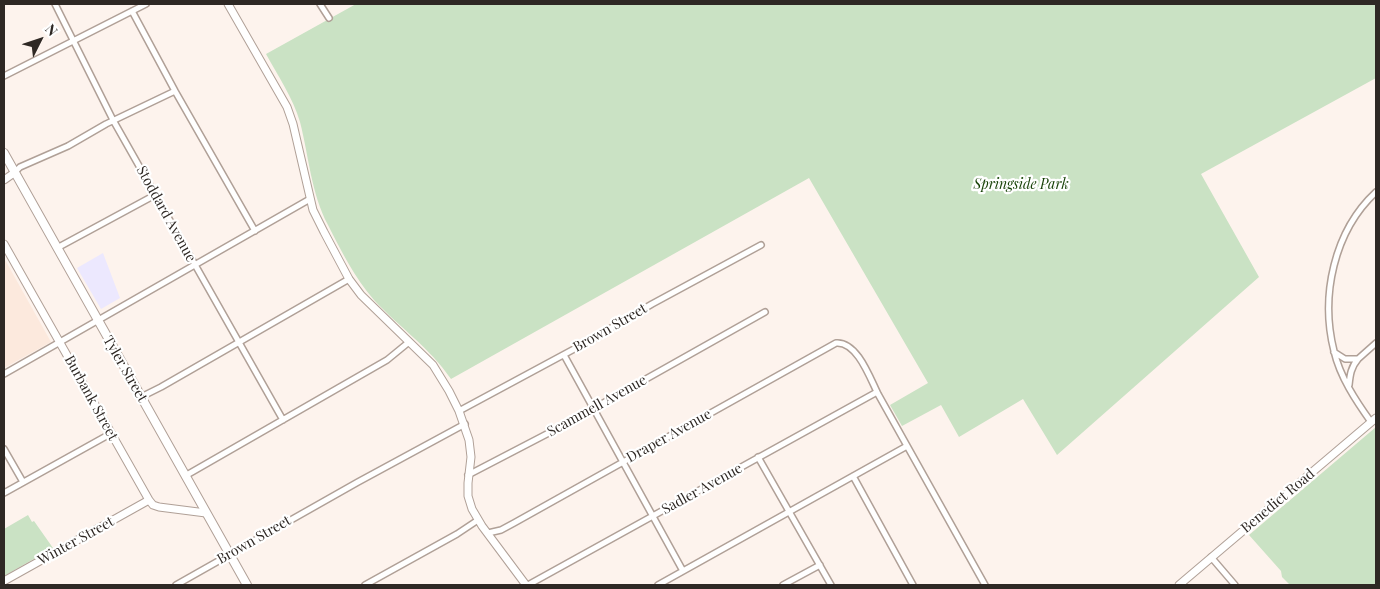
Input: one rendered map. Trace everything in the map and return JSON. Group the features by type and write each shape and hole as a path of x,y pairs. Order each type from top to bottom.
{"main road":[{"name":"Tyler Street","path":"4,153 96,320 247,585"}],"street":[{"name":"Stoddard Avenue","path":"55,4 113,120 283,420"},
{"path":"4,76 146,4"},
{"path":"228,4 287,107 316,217 350,279 374,309 432,365 460,411 469,440 471,457 468,475 468,496 478,520 527,585"},
{"path":"320,4 329,18"},
{"path":"132,11 175,91 256,231"},
{"path":"4,180 20,167 68,146 113,120 175,91"},
{"path":"1373,420 1349,388 1334,351 1330,321 1329,289 1335,260 1352,223 1362,207 1376,192"},
{"path":"57,248 155,195"},
{"path":"4,374 194,264 310,200"},
{"name":"Burbank Street","path":"4,244 149,500"},
{"name":"Brown Street","path":"460,411 761,245"},
{"path":"141,397 176,379 239,341 350,279"},
{"name":"Scammell Avenue","path":"468,475 592,409 765,312"},
{"path":"185,476 387,360 409,342"},
{"name":"Draper Avenue","path":"488,533 514,524 836,343 842,342 849,346 857,355 877,392"},
{"path":"1349,388 1353,366 1376,342"},
{"path":"1334,351 1345,359 1358,359"},
{"path":"564,355 592,409 654,516 683,571"},
{"path":"877,392 985,585"},
{"name":"Sadler Avenue","path":"527,585 877,392"},
{"name":"Benedict Road","path":"1179,585 1373,420"},
{"name":"Brown Street","path":"176,585 378,470 464,424"},
{"path":"4,493 110,434"},
{"path":"658,585 907,446"},
{"path":"4,449 23,482"},
{"path":"758,457 831,585"},
{"path":"853,476 913,585"},
{"path":"149,500 153,505 206,513"},
{"name":"Winter Street","path":"4,581 149,500"},
{"path":"365,585 457,534 478,520"},
{"path":"1211,558 1235,585"},
{"path":"783,585 820,565"}],"shaded area":[{"path":"103,253 120,298 101,309 77,268"},
{"path":"4,258 51,342 4,368"}],"green space":[{"name":"Springside Park","path":"356,4 1376,4 1376,78 1201,174 1259,277 1057,455 1023,399 959,437 941,405 902,426 890,405 928,383 809,178 451,379 424,347 374,300 343,254 322,213 297,113 266,54"},
{"path":"1376,427 1376,585 1290,585 1282,577 1281,571 1249,535"},
{"path":"28,515 53,548 4,576 4,529"}]}
